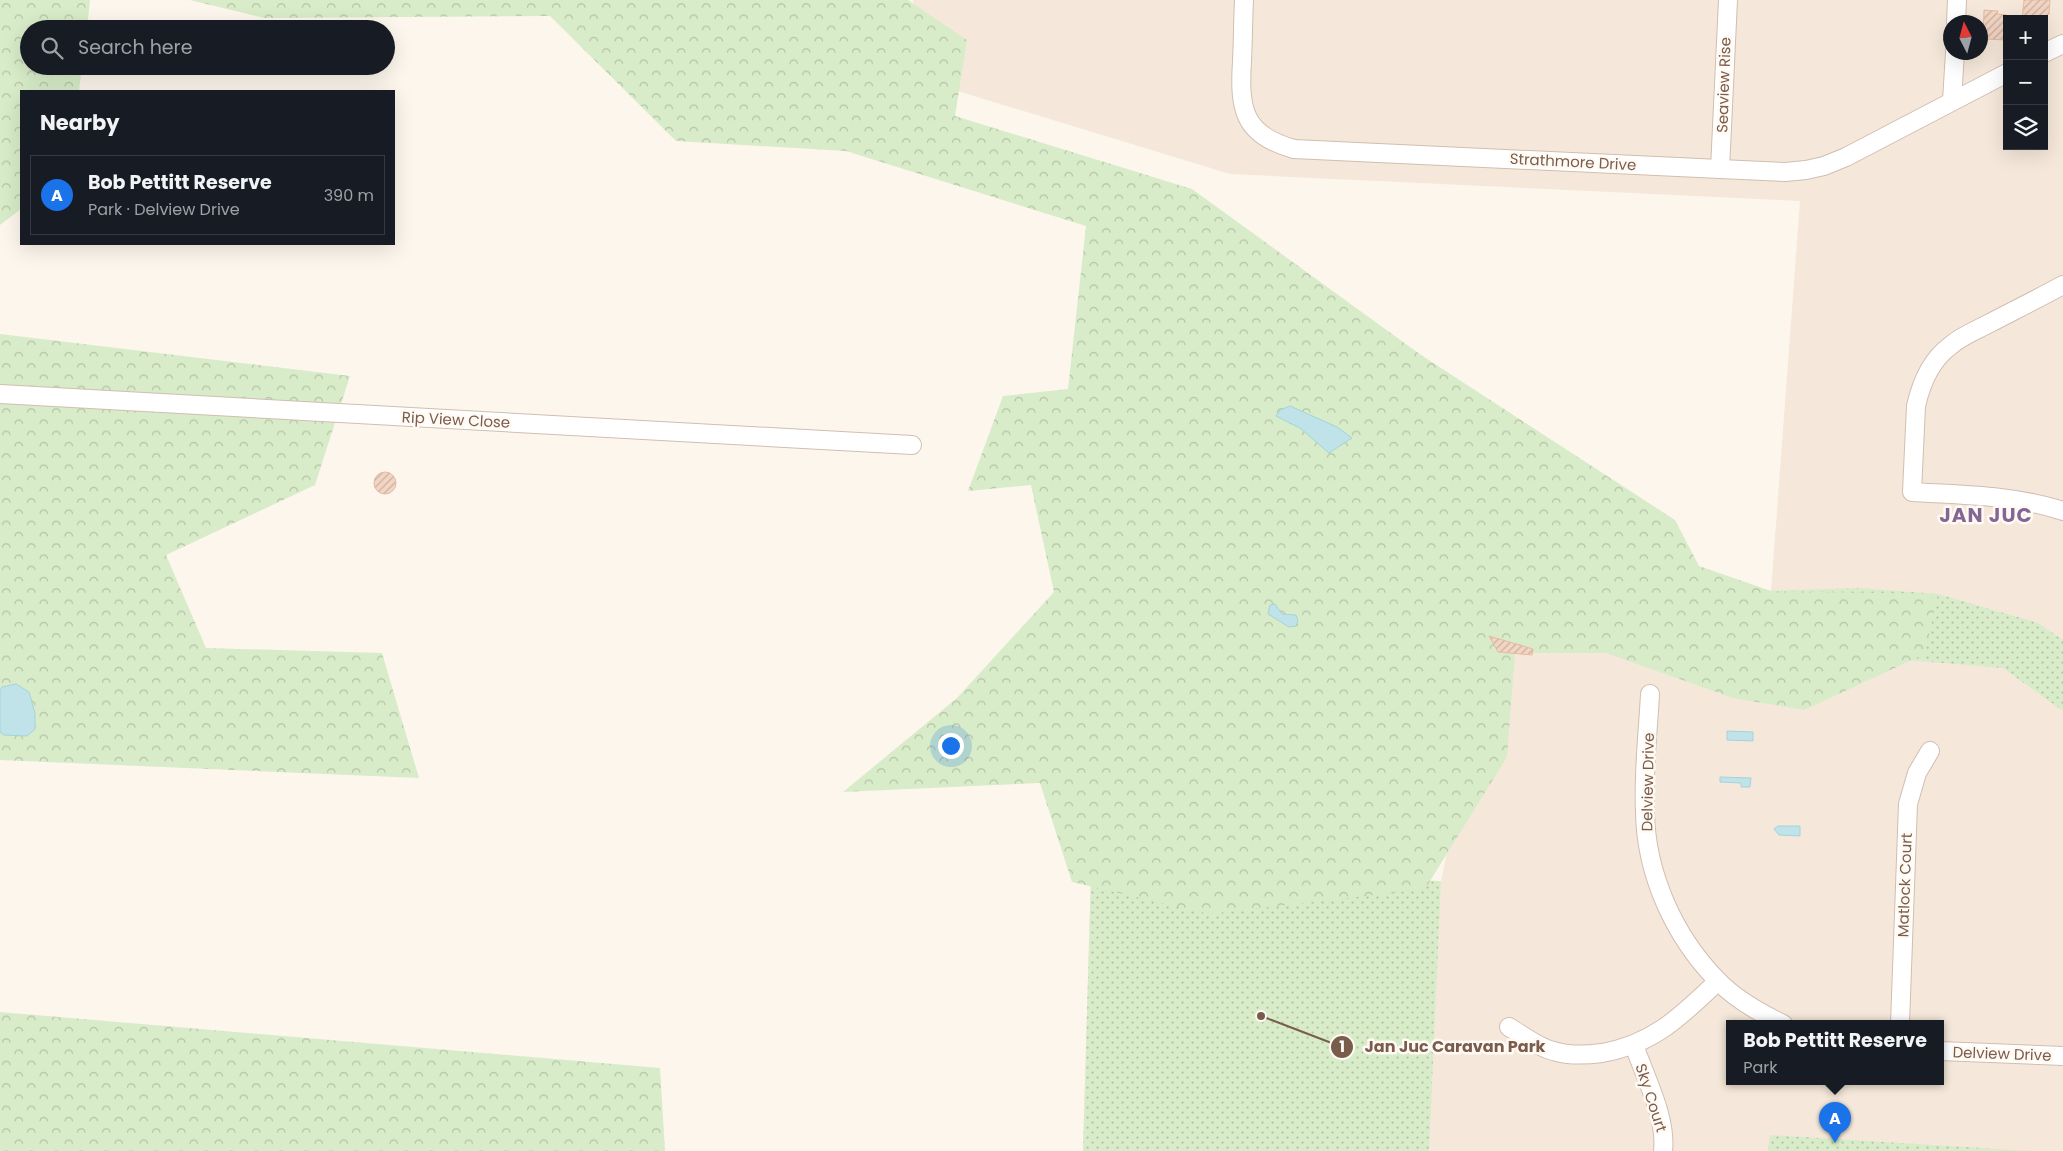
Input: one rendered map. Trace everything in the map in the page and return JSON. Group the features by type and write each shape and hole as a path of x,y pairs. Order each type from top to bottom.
{"street":[{"name":"Strathmore Drive","path":"1244,0 1241,76 1243,110 1252,125 1263,136 1276,144 1294,149 1785,172 1806,170 1824,166 1846,157 2003,75"},
{"name":"Seaview Rise","path":"1720,169 1728,0"},
{"path":"1956,15 1957,0"},
{"path":"2048,51 2063,44"},
{"path":"1952,101 1955,60"},
{"path":"2063,285 1966,335 1949,346 1937,359 1927,374 1919,392 1916,406 1912,492 2010,498 2063,511"},
{"name":"Rip View Close","path":"0,394 912,445"},
{"name":"Delview Drive","path":"1650,694 1644,812 1653,867 1672,917 1701,962 1718,981 1756,1010 1775,1020"},
{"name":"Matlock Court","path":"1900,1020 1908,804 1917,773 1930,750"},
{"path":"1509,1027 1542,1047 1556,1052 1574,1055 1594,1054 1634,1045 1668,1027 1718,981"},
{"name":"Sky Court","path":"1634,1045 1662,1122 1665,1137 1664,1151"},
{"name":"Delview Drive","path":"1944,1051 2063,1056"}],"shaded area":[{"path":"913,0 2063,0 2063,1151 1083,1151 1091,875 1441,881 1494,625 1771,591 1800,201 1230,174 915,78"}],"green space":[{"path":"0,0 90,0 88,20 20,20 20,75 81,75 79,90 20,90 20,210 0,225"},
{"path":"190,0 908,0 967,40 955,116 1192,189 1421,355 1675,520 1699,566 1771,591 1938,594 1925,654 1804,710 1733,698 1606,653 1515,653 1507,757 1425,889 1209,914 1072,882 1040,783 843,792 957,698 1054,592 1031,485 968,491 1003,396 1068,389 1086,226 846,151 676,141 550,16 264,18"},
{"path":"0,334 350,376 315,485 166,555 206,648 382,653 419,778 0,760"},
{"path":"1859,588 1938,594 2038,623 2063,640 2063,711 2003,668 1894,659 1761,591"},
{"path":"1091,875 1441,881 1429,1151 1083,1151"},
{"path":"0,1012 660,1068 665,1151 0,1151"},
{"path":"1770,1135 2032,1151 1768,1151"}],"water":[{"path":"1290,406 1337,427 1352,438 1329,453 1300,428 1276,416 1280,410"},
{"path":"1275,604 1282,614 1296,615 1298,621 1296,626 1289,627 1268,614 1270,605"},
{"path":"16,684 29,692 35,713 35,729 27,736 4,735 0,732 0,691 2,687"},
{"path":"1727,731 1753,732 1753,741 1727,740"},
{"path":"1720,777 1751,778 1750,787 1741,787 1741,783 1720,782"},
{"path":"1778,826 1800,826 1800,836 1779,835 1774,829"}],"building":[{"path":"2024,0 2050,0 2047,15 2022,15"},
{"path":"1984,10 1998,11 1997,14 2007,15 2003,15 2003,40 1988,39 1988,15 1984,15"},
{"path":"385,472 393,475 396,483 393,491 385,494 377,491 374,483 377,475"},
{"path":"1489,636 1533,649 1532,655 1498,652"}],"place":[{"name":"Jan Juc Caravan Park","path":"1261,1016"},
{"name":"Bob Pettitt Reserve","path":"1835,1143"}],"district":[{"name":"JAN JUC","path":"1986,515"}]}
